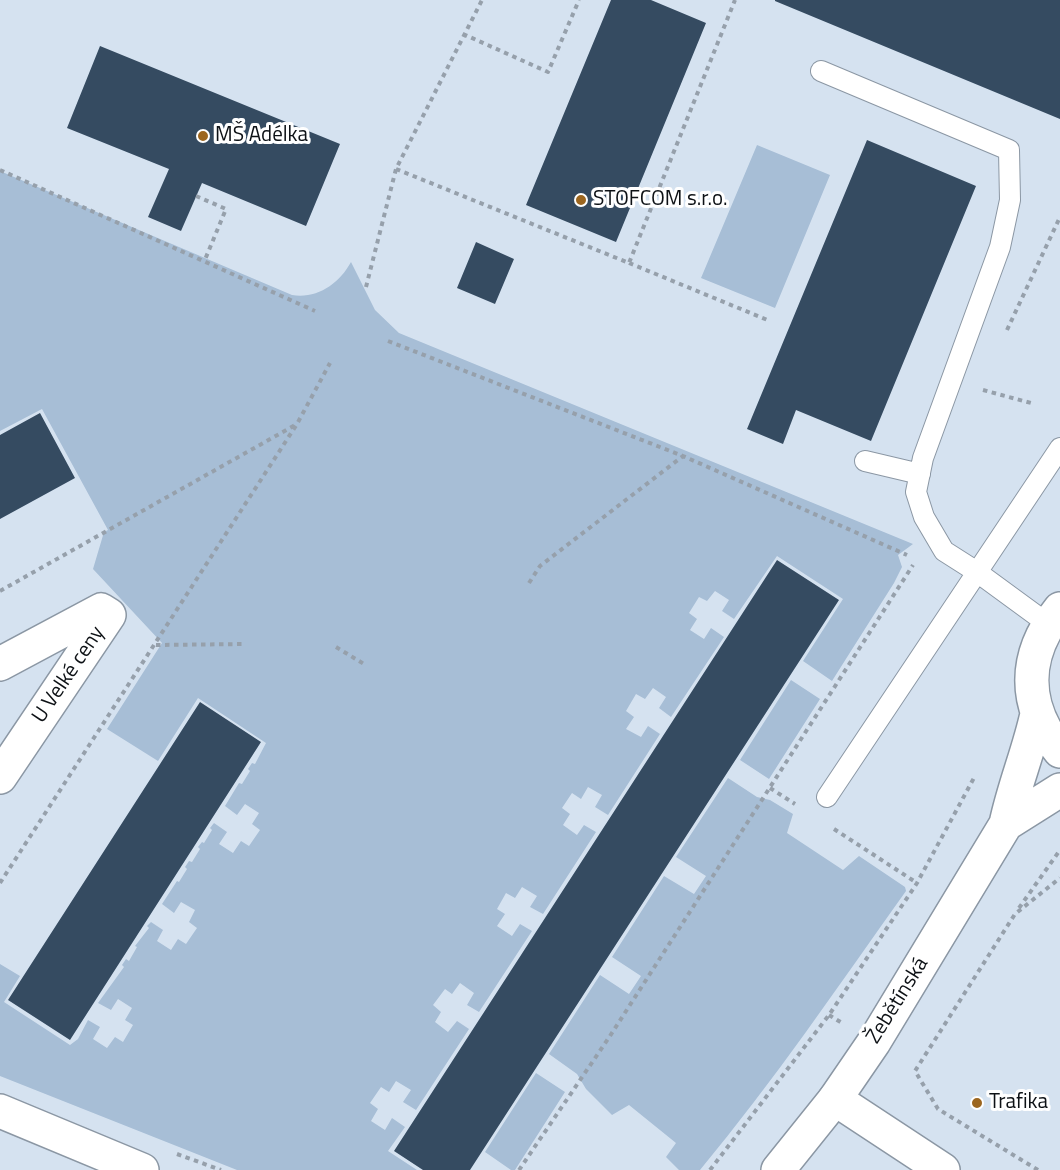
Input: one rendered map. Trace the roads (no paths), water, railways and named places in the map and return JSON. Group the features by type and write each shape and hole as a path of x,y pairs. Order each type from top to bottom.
{"street":[{"name":"U Velké ceny","path":"0,664 101,610 109,615 0,777"},
{"path":"1054,616 1040,638 1032,663 1032,687 1037,714 1047,735 1060,751"},
{"name":"Žebětínská","path":"778,1170 835,1099 873,1042 1006,824 1014,784 1030,742 1037,714"},
{"name":"Žebětínská","path":"1006,824 1060,790"},
{"path":"835,1099 943,1170"},
{"path":"0,1111 142,1170"}],"lane":[{"path":"821,71 1010,150 1010,200 1000,247 923,458 916,492 933,536 944,551 1054,616"},
{"path":"827,797 1060,448"},
{"path":"865,461 920,474"}],"place":[{"name":"MŠ Adélka","path":"203,136"},
{"name":"STOFCOM s.r.o.","path":"581,200"},
{"name":"Trafika","path":"977,1103"}]}
